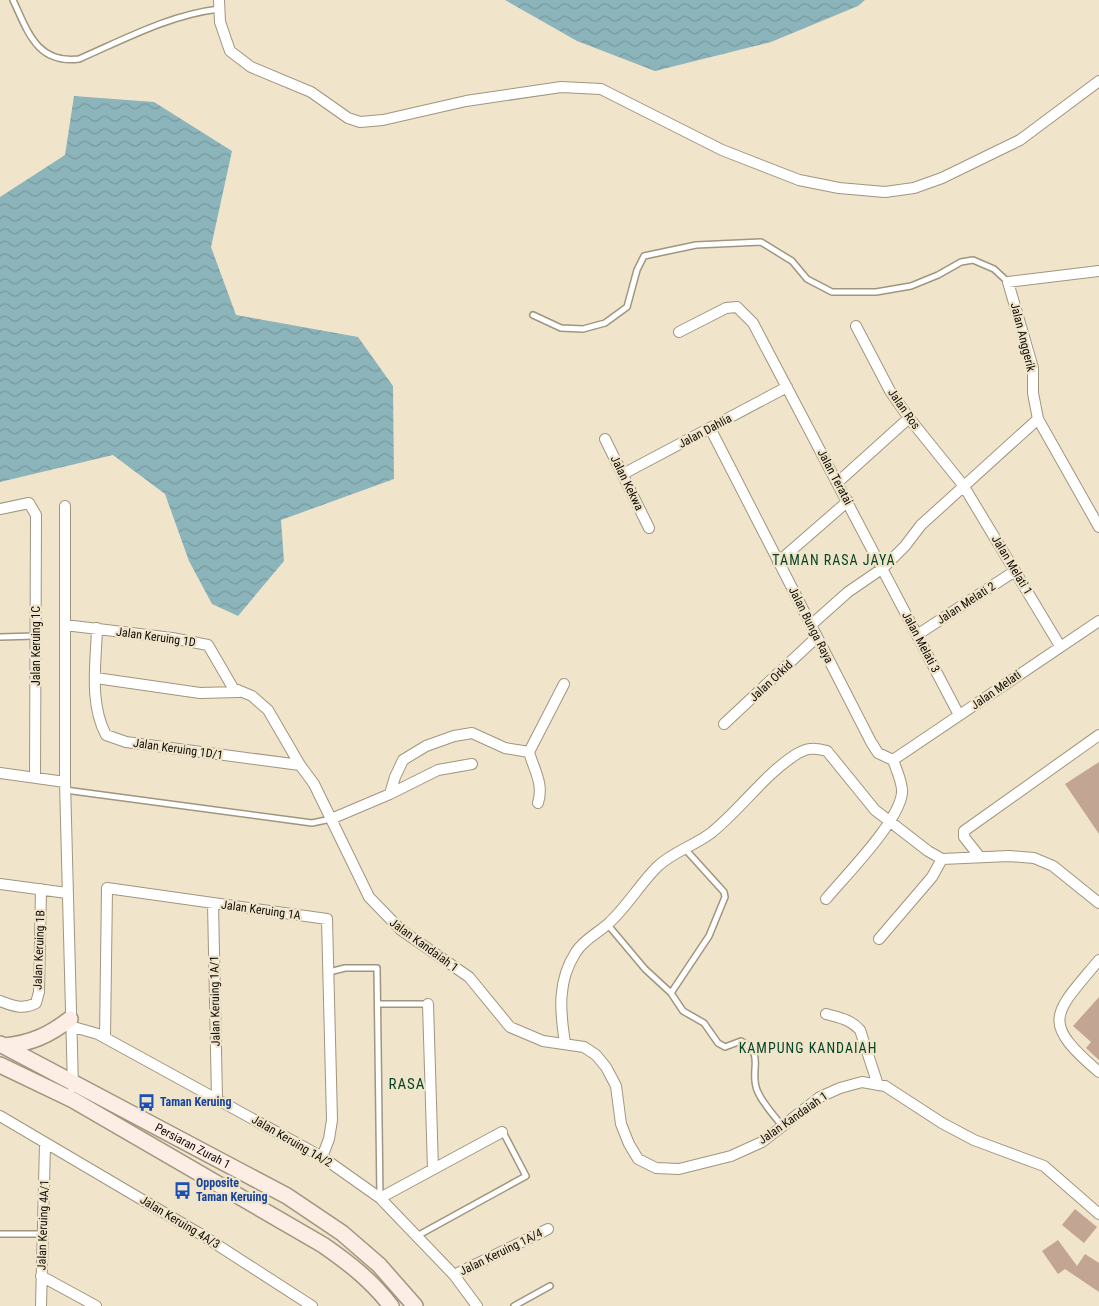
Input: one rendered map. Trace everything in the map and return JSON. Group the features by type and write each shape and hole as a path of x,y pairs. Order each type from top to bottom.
{"main road":[{"path":"2,1045 26,1044 70,1023"},
{"name":"Persiaran Zurah 1","path":"2,1045 287,1196 342,1233 380,1265 415,1306"},
{"name":"Persiaran Zurah 1","path":"0,1065 73,1100 323,1245 352,1265 380,1290 391,1306"}],"street":[{"path":"219,5 220,22 230,51 251,67 311,92 348,118 354,120 383,120 466,101 560,87 601,89 636,104 722,150 799,180 848,189 885,192 914,188 942,178 1020,140 1099,81"},
{"path":"1008,282 1099,271"},
{"name":"Jalan Anggerik","path":"1008,282 1031,360 1034,406 1038,420 1099,527"},
{"name":"Jalan Teratai","path":"679,332 726,308 737,307 753,324 883,568"},
{"name":"Jalan Ros","path":"856,326 890,391 909,418 963,485"},
{"name":"Jalan Dahlia","path":"623,474 786,387"},
{"path":"838,482 909,418"},
{"path":"811,625 848,592 883,568 905,546 920,524 1038,420"},
{"name":"Jalan Bunga Raya","path":"710,428 871,742 878,753 893,760"},
{"name":"Jalan Kekwa","path":"605,439 649,528"},
{"name":"Jalan Melati 1","path":"963,485 1060,646"},
{"path":"778,562 848,501"},
{"name":"Jalan Keruing 1C","path":"0,509 29,503 36,515 35,777"},
{"path":"64,506 65,786 73,1100"},
{"name":"Jalan Melati 3","path":"883,568 959,715"},
{"name":"Jalan Melati 2","path":"917,635 1015,571"},
{"name":"Jalan Melati","path":"893,760 1060,646 1099,622"},
{"name":"Jalan Keruing 1D","path":"65,625 172,638 208,645 228,681 239,692 252,696 268,710 300,766 314,784 331,819"},
{"name":"Jalan Keruing 1D/1","path":"97,628 96,678 98,719 106,734 126,742 300,766"},
{"name":"Jalan Orkid","path":"724,724 817,637"},
{"path":"96,678 200,693 239,692"},
{"path":"538,803 542,793 541,785 529,752 564,684"},
{"path":"390,794 403,760 426,746 454,736 472,733 505,748 529,752"},
{"path":"979,856 964,836 964,831 1099,735"},
{"path":"565,1043 560,1008 561,991 568,967 577,950 621,912 657,866 711,833 782,766 807,748 827,751 875,810 928,851 942,859 979,856 1034,858 1053,866 1099,903"},
{"path":"826,899 879,836 902,792 893,760"},
{"path":"331,819 390,794 438,770 472,764"},
{"path":"0,773 35,777 65,786"},
{"name":"Jalan Kandaiah 1","path":"331,819 368,897 380,911 402,930 469,977 510,1026 543,1041 584,1047 596,1055 606,1067 616,1086 621,1124 629,1144 638,1158 656,1168 679,1168 731,1156 762,1142 820,1097 840,1088 862,1082 885,1086 906,1097 942,1123 974,1140 1044,1166 1099,1214"},
{"path":"879,939 932,877 942,859"},
{"path":"0,884 67,893"},
{"name":"Jalan Keruing 1A","path":"104,1038 107,888 327,919 332,1120 329,1139 322,1157"},
{"name":"Jalan Keruing 1B","path":"0,1001 16,1007 29,1007 36,1003 39,992 41,890"},
{"name":"Jalan Keruing 1A/1","path":"213,903 216,1099"},
{"path":"1099,960 1065,1002 1059,1016 1059,1027 1063,1036 1080,1056 1099,1072"},
{"path":"428,1004 433,1169"},
{"path":"826,1014 846,1019 854,1023 860,1030 878,1084"},
{"name":"Jalan Keruing 1A/2","path":"70,1023 104,1038 322,1157 380,1198 454,1275 477,1306"},
{"name":"Jalan Keruing 4A/3","path":"0,1116 202,1235 312,1306"},
{"path":"380,1198 502,1132"},
{"name":"Jalan Keruing 4A/1","path":"41,1306 45,1144"},
{"name":"Jalan Keruing 1A/4","path":"454,1275 548,1229"},
{"path":"41,1276 96,1306"}],"lane":[{"path":"13,0 37,45 50,57 68,60 79,59 169,19 219,5"},
{"path":"533,315 561,328 583,329 605,323 627,307 636,270 644,256 696,245 761,242 792,260 807,279 832,292 876,292 911,286 938,275 961,262 974,260 994,270 1008,282"},
{"path":"0,637 36,636"},
{"path":"65,786 312,823 331,819"},
{"path":"671,993 709,936 725,897 724,892 686,850"},
{"path":"608,924 645,969 671,993 683,1012 704,1023 722,1046 725,1047 741,1041 752,1050 757,1060 755,1081 757,1090 782,1126"},
{"path":"328,972 345,968 377,968 380,1198"},
{"path":"378,1004 428,1004"},
{"path":"417,1236 526,1176 502,1132"},
{"path":"0,1234 42,1234"},
{"path":"514,1306 550,1286"}],"water":[{"path":"505,0 865,0 858,6 771,42 655,71 577,41"},
{"path":"74,96 154,102 232,151 211,247 236,315 358,337 393,386 394,479 281,520 284,561 238,616 212,604 189,561 165,494 113,455 0,482 0,197 65,155"}],"building":[{"path":"1099,762 1099,834 1065,784"},
{"path":"1099,997 1099,1060 1086,1048 1091,1042 1073,1026"},
{"path":"1075,1209 1097,1227 1084,1243 1062,1225"},
{"path":"1058,1240 1077,1266 1085,1254 1099,1263 1099,1292 1065,1269 1058,1274 1042,1251"}],"place":[{"name":"Taman Keruing","path":"146,1102"},
{"name":"Opposite Taman Keruing","path":"182,1190"}],"district":[{"name":"TAMAN RASA JAYA","path":"834,560"},
{"name":"KAMPUNG KANDAIAH","path":"808,1048"},
{"name":"RASA","path":"407,1084"}]}
